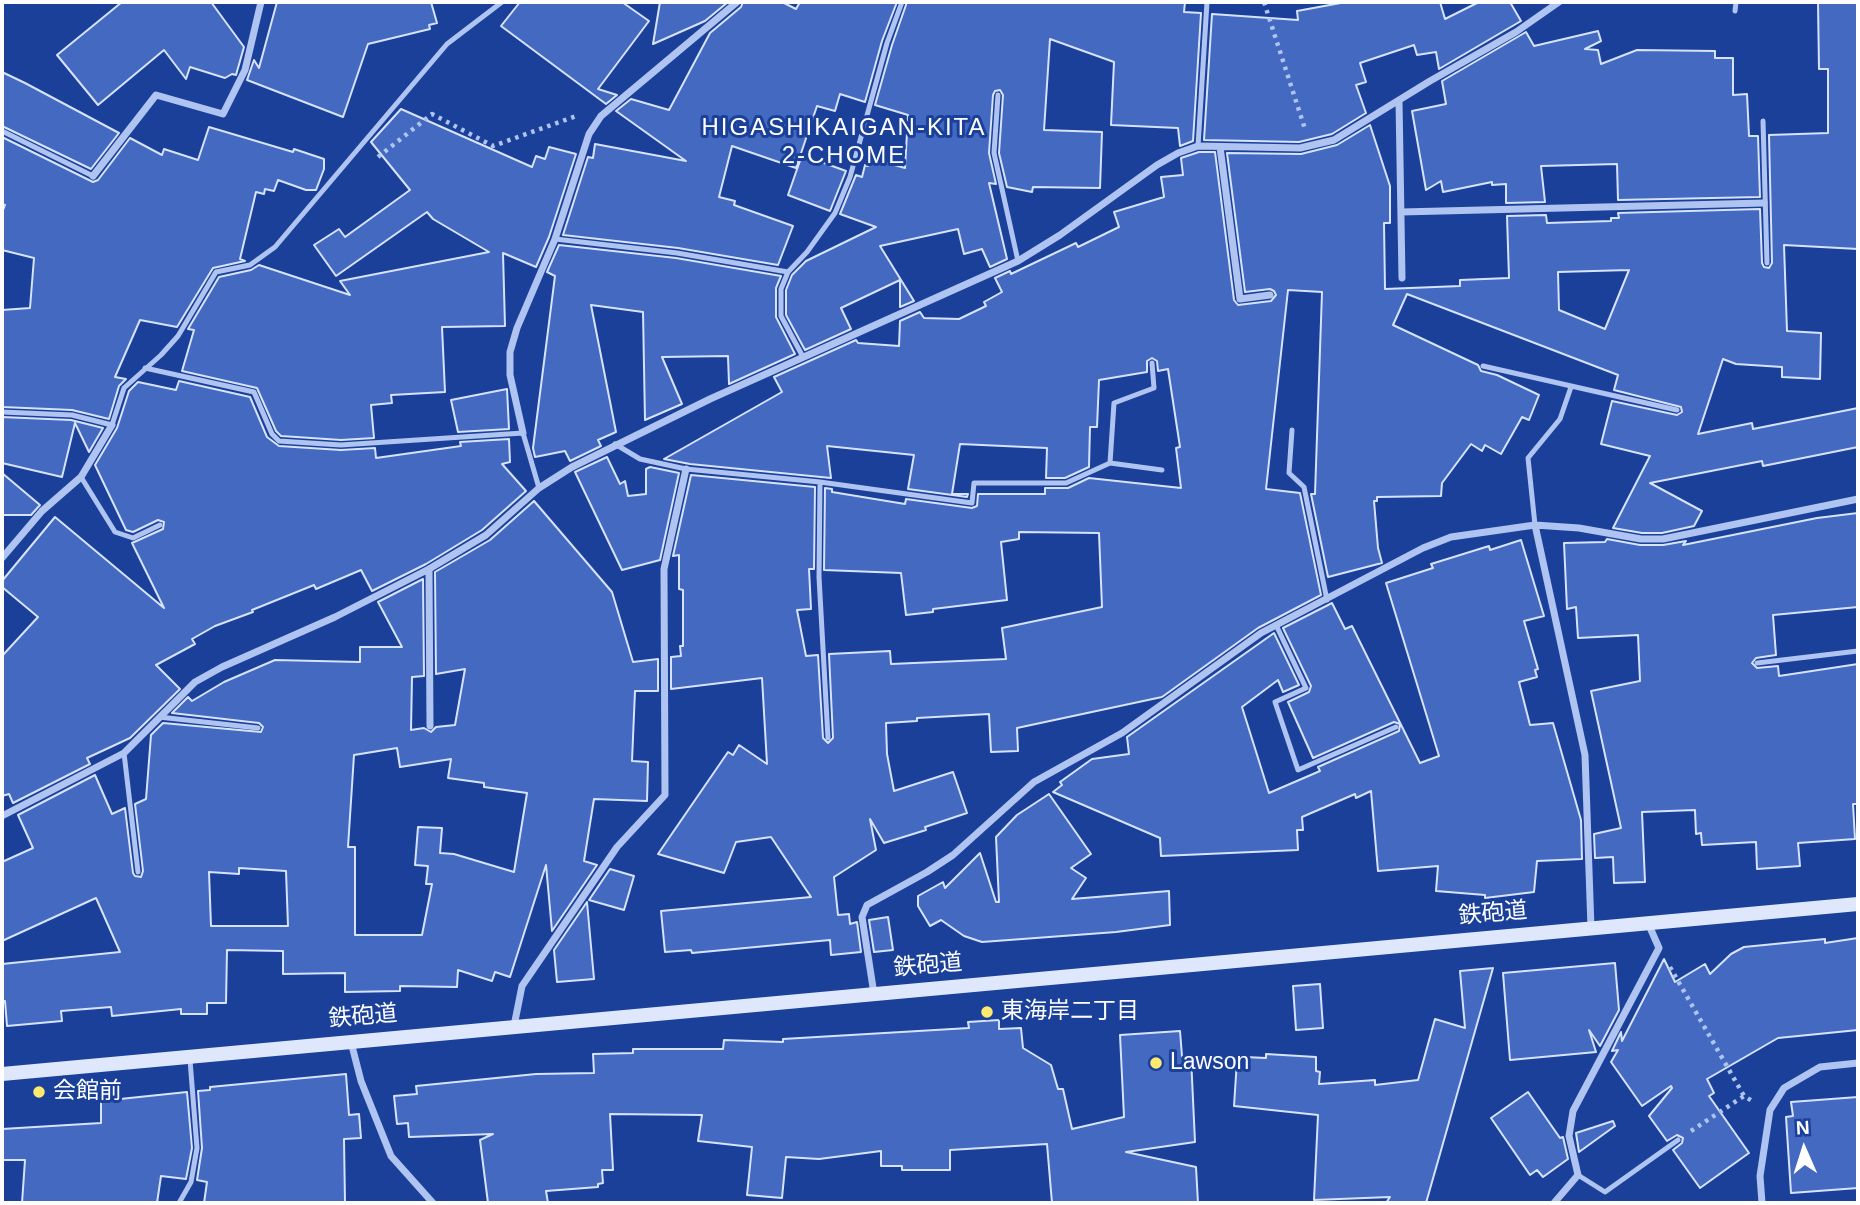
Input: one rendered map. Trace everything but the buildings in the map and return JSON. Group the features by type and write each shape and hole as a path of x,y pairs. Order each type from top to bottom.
{"street":[{"path":"93,176 156,95 222,114 245,70 261,2"},
{"path":"523,433 510,375 510,352 517,328 555,239 589,134 601,116 737,2"},
{"path":"2,816 124,752 195,682 222,667 335,617 429,569 486,535 539,488 615,444 803,356 1018,261 1178,153 1198,146 1311,146 1334,140 1516,32 1559,2"},
{"path":"1399,101 1402,278"},
{"path":"1220,147 1240,299 1270,295"},
{"path":"1401,212 1764,202"},
{"path":"2,558 42,511 81,477 112,425"},
{"path":"514,1026 522,986 617,847 665,795 664,569 686,469"},
{"path":"874,994 862,917 867,905 936,867 1034,782 1122,733 1261,633 1423,548 1451,537 1535,525 1579,528 1641,539 1663,539 1858,499"},
{"path":"1535,525 1585,755 1591,928"},
{"path":"429,569 430,726"},
{"name":"鉄砲道","path":"2,1074 1858,904"},
{"path":"1554,1203 1578,1175 1569,1136 1573,1111 1659,948 1648,923"},
{"path":"351,1041 361,1081 391,1156 433,1203"},
{"path":"1762,1203 1760,1176 1770,1110 1784,1088 1820,1067 1858,1063"}],"lane":[{"path":"2,412 72,415 112,425 124,387 161,355 178,336 216,272 250,265 275,247 447,44 502,2"},
{"path":"803,356 781,316 781,289 788,272 807,252 835,214 850,177 887,43 902,2"},
{"path":"1198,146 1207,2"},
{"path":"1735,11 1736,2"},
{"path":"998,95 993,153 1018,261"},
{"path":"1763,121 1768,262"},
{"path":"2,131 93,176"},
{"path":"555,239 677,253 788,272"},
{"path":"1110,463 1114,403 1154,388 1152,363"},
{"path":"1483,366 1677,410"},
{"path":"145,368 254,393 272,434 279,441 341,445 523,433 539,488"},
{"path":"1535,525 1528,458 1560,419 1571,387"},
{"path":"1292,430 1289,474 1304,487 1326,600"},
{"path":"615,444 640,459 686,469 820,482 972,503 974,483 1066,483 1110,463 1162,470"},
{"path":"81,477 115,533 133,538 160,525"},
{"path":"820,482 819,577 828,738"},
{"path":"1276,625 1306,688 1275,702 1298,770 1396,727"},
{"path":"1757,663 1858,651"},
{"path":"159,717 258,728"},
{"path":"124,752 138,872"},
{"path":"178,1203 191,1182 197,1148 190,1056"},
{"path":"1578,1175 1605,1192 1678,1140"}],"path":[{"path":"1264,2 1311,146"},
{"path":"371,162 432,114 493,146 587,112 601,116"},
{"path":"1659,948 1744,1096 1770,1110"},
{"path":"1678,1140 1744,1096"}],"place":[{"name":"東海岸二丁目","path":"987,1012"},
{"name":"Lawson","path":"1156,1063"},
{"name":"会館前","path":"39,1092"}],"district":[{"name":"HIGASHIKAIGAN-KITA 2-CHOME","path":"844,142"}]}
